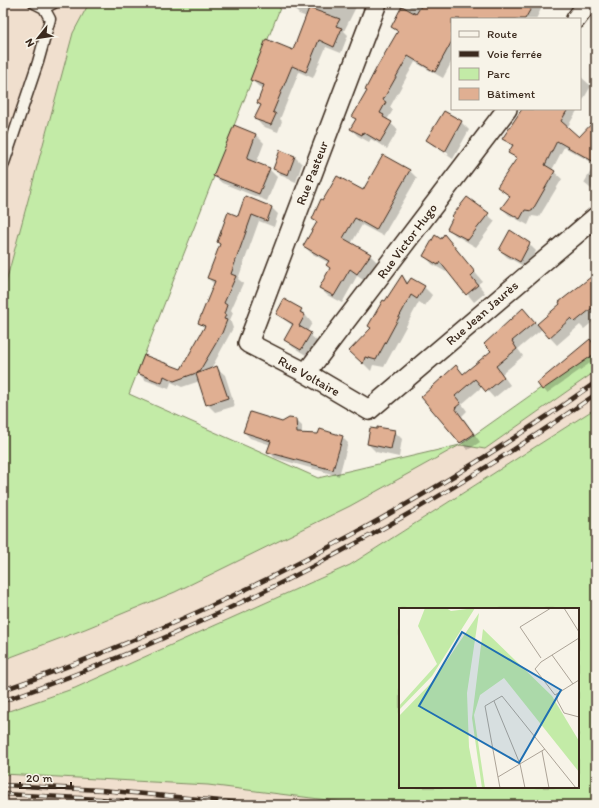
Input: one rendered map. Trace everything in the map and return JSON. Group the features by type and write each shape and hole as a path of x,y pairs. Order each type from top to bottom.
{"street":[{"name":"Rue Pasteur","path":"248,343 377,3"},
{"path":"577,18 588,3"},
{"name":"Rue Victor Hugo","path":"306,373 506,110"},
{"name":"Rue Jean Jaurès","path":"369,410 596,217"},
{"name":"Rue Voltaire","path":"248,343 306,373 369,410"}],"lane":[{"path":"3,166 38,62 50,19 44,8 34,3"},
{"path":"44,8 54,3"}],"shaded area":[{"path":"3,3 89,3 73,33 3,293"},
{"path":"596,371 596,408 350,565 75,688 3,713 3,660 85,629 175,592 350,506 460,445 485,449"},
{"path":"3,774 208,785 367,805 3,805"}],"green space":[{"path":"89,3 282,3 129,394 318,478 460,445 350,506 175,592 85,629 3,660 3,293 73,33"},
{"path":"596,349 596,371 485,449 460,445"},
{"path":"596,408 596,805 367,805 208,785 3,774 3,713 75,688 350,565"}],"building":[{"path":"423,3 534,3 526,18 451,18 451,43 435,72 408,56 383,100 386,102 380,113 384,115 383,117 392,122 380,142 363,132 362,135 350,129 356,119 352,117 367,91 365,90 377,67 398,31 391,27 402,6 416,14"},
{"path":"309,8 340,19 336,26 342,28 334,47 319,40 306,72 292,66 273,112 276,114 271,125 254,119 261,105 257,103 264,85 250,80 266,39 293,50"},
{"path":"521,110 567,110 561,121 579,137 596,119 596,163 557,141 545,165 555,171 532,211 525,210 520,219 501,208 510,196 497,187 517,158 508,153 513,145 502,139"},
{"path":"444,111 462,121 445,152 426,140"},
{"path":"234,125 256,134 247,159 270,168 259,194 213,176"},
{"path":"280,150 295,156 288,175 273,169"},
{"path":"383,155 410,170 376,230 355,218 343,238 371,254 357,274 350,269 334,296 319,288 330,268 326,265 329,261 303,246 317,222 312,219 321,199 323,200 337,176 363,190"},
{"path":"245,196 272,207 267,221 252,215 231,274 236,276 224,303 227,305 224,319 227,320 222,333 199,372 174,381 164,376 162,383 137,373 144,355 181,369 205,326 198,323 215,281 207,278 220,244 217,242 228,212 238,216"},
{"path":"467,197 489,213 468,240 447,229 453,217 452,216"},
{"path":"510,230 530,243 520,262 499,250"},
{"path":"444,234 475,272 471,276 478,285 466,295 440,262 438,265 423,256 435,235 441,239"},
{"path":"596,273 596,305 575,322 571,318 549,338 537,324 560,304 559,302"},
{"path":"402,275 407,284 411,278 425,286 417,299 411,295 376,360 365,357 363,364 349,351 371,328 368,326 383,300 385,301"},
{"path":"284,299 302,309 300,312 305,315 299,326 311,333 301,350 284,340 293,324 276,314"},
{"path":"523,308 535,322 512,341 517,349 496,366 504,377 486,392 475,379 455,396 461,403 455,408 474,434 460,443 421,397 456,365 463,374 491,351 484,344"},
{"path":"590,339 596,347 596,353 542,390 537,383"},
{"path":"217,366 228,398 206,405 196,374"},
{"path":"250,412 282,422 289,418 296,419 297,433 318,434 320,429 343,436 333,470 267,452 271,441 243,432"},
{"path":"377,427 395,430 391,449 367,444 370,428 377,429"}],"railway":[{"path":"3,690 81,661 159,629 310,557 384,517 457,474 596,382"},
{"path":"3,701 81,672 159,640 310,568 384,528 457,485 527,441 596,394"},
{"path":"3,785 101,790 264,805"},
{"path":"3,794 100,799 175,805"}]}
